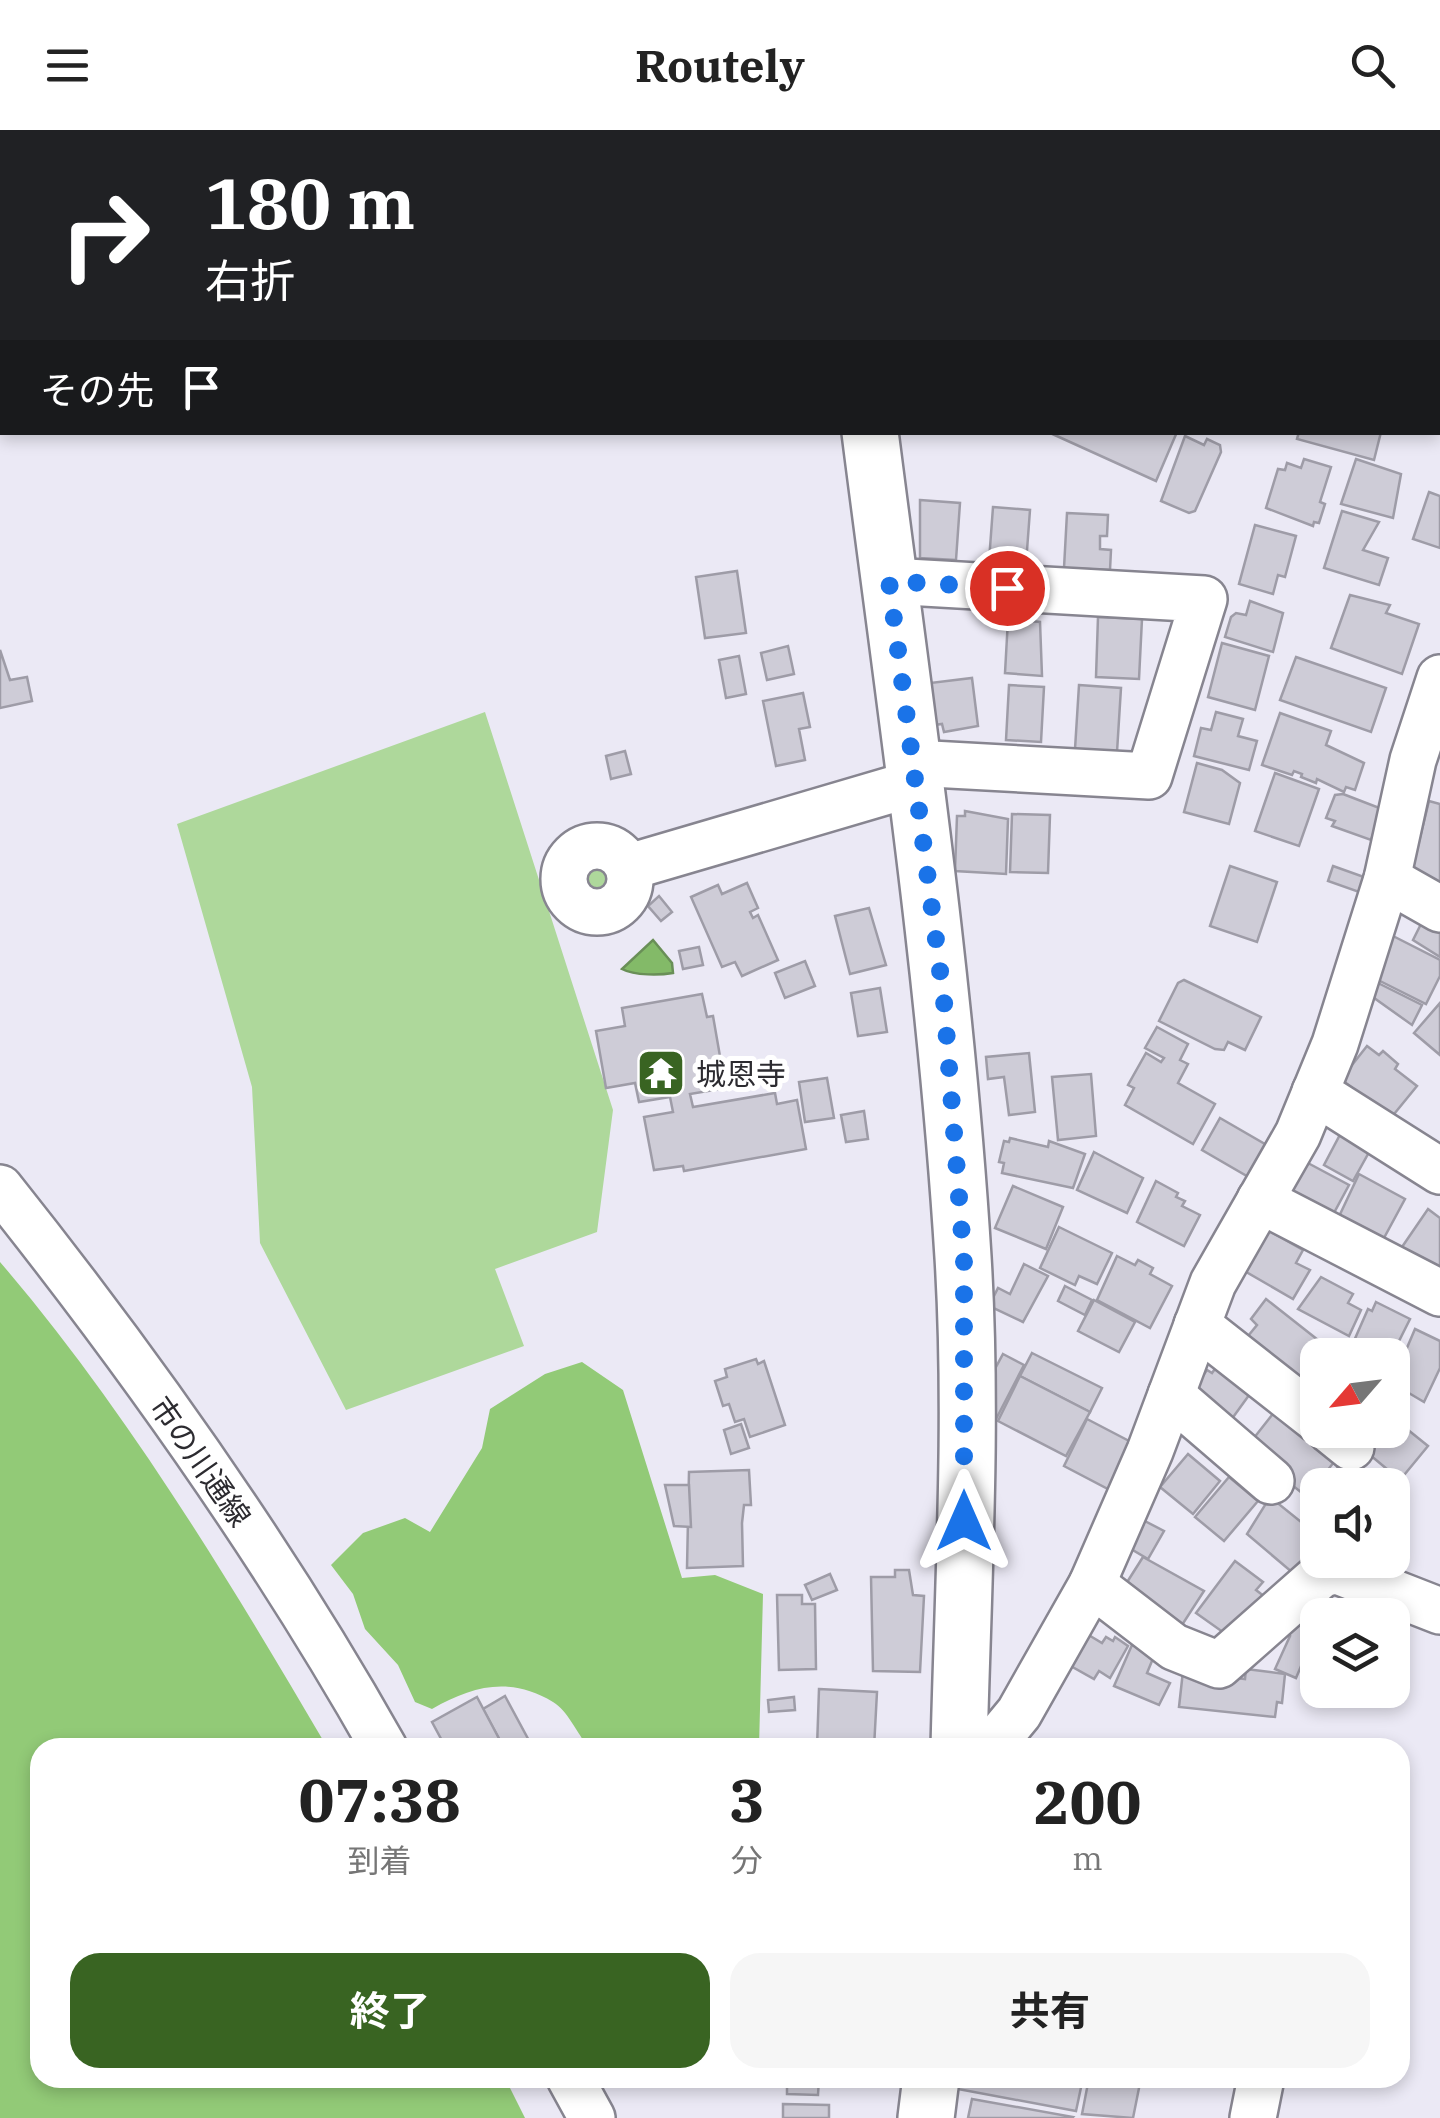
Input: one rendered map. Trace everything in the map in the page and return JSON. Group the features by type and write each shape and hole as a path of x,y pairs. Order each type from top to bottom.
{"main road":[{"path":"870,435 944,1001 964,1262 964,1521 958,1738"},
{"path":"926,2118 929,2088"}],"street":[{"path":"629,868 914,773 1149,776 1204,599 889,581"},
{"path":"998,1738 1019,1713 1092,1584 1213,1283 1298,1134 1387,879 1412,760 1440,678"},
{"path":"1387,879 1440,909"},
{"path":"1315,1092 1440,1170"},
{"name":"市の川通線","path":"0,1188 89,1303 312,1621 378,1738"},
{"path":"1260,1200 1440,1293"},
{"path":"1198,1325 1300,1406"},
{"path":"1171,1395 1271,1481"},
{"path":"1092,1584 1174,1647 1219,1665 1321,1576 1335,1570 1440,1611"},
{"path":"576,2088 592,2118"},
{"path":"1253,2118 1259,2088"}],"shaded area":[{"path":"485,712 613,1110 597,1232 495,1269 524,1346 346,1410 260,1243 252,1087 177,824"},
{"path":"595,859 609,865 615,879 609,893 595,899 581,893 575,879 581,865"},
{"path":"653,940 672,963 673,973 641,974 622,969"},
{"path":"0,1262 133,1435 214,1559 322,1738 30,1738 30,2088 510,2088 525,2118 0,2118"},
{"path":"582,1362 623,1390 682,1578 715,1575 763,1594 759,1738 582,1738 553,1702 506,1687 477,1690 432,1709 415,1702 398,1665 365,1629 353,1594 331,1565 363,1533 405,1518 430,1532 482,1448 490,1409 545,1374"}],"building":[{"path":"1055,435 1176,435 1156,481"},
{"path":"1298,435 1380,435 1374,460 1297,439"},
{"path":"1185,436 1204,445 1207,439 1220,445 1221,452 1195,511 1189,513 1161,501"},
{"path":"1304,459 1331,467 1320,502 1325,504 1319,523 1314,522 1313,526 1266,508 1278,469 1285,470 1287,463 1301,468"},
{"path":"1356,459 1401,474 1393,518 1341,504"},
{"path":"1429,492 1440,496 1440,548 1413,539"},
{"path":"920,500 960,503 956,560 920,558"},
{"path":"993,507 1030,510 1026,564 989,561"},
{"path":"1342,511 1379,522 1363,550 1388,558 1379,585 1324,568"},
{"path":"1067,513 1108,515 1107,536 1100,536 1100,549 1111,550 1110,570 1064,568"},
{"path":"1255,525 1296,536 1285,577 1278,575 1273,594 1239,584"},
{"path":"737,571 746,633 705,638 696,577"},
{"path":"1350,595 1390,605 1386,613 1419,624 1402,674 1331,648"},
{"path":"1250,601 1283,613 1273,652 1225,637 1231,617 1236,613 1246,615"},
{"path":"1098,617 1142,619 1139,679 1096,677"},
{"path":"1008,619 1040,622 1042,676 1005,673"},
{"path":"1222,643 1269,656 1255,710 1208,697"},
{"path":"788,646 794,674 767,680 761,653"},
{"path":"0,650 10,680 27,677 32,701 0,708"},
{"path":"739,656 746,694 726,698 719,660"},
{"path":"1296,657 1386,688 1371,732 1280,700"},
{"path":"972,678 978,726 944,732 942,724 934,725 930,683"},
{"path":"1009,685 1044,687 1041,742 1006,740"},
{"path":"1079,685 1121,688 1117,752 1075,749"},
{"path":"803,693 810,727 799,729 805,760 776,766 763,701"},
{"path":"1216,712 1243,719 1238,736 1257,741 1249,770 1194,756 1201,728 1211,730"},
{"path":"1280,713 1331,731 1326,745 1364,763 1355,790 1346,787 1344,792 1294,771 1292,775 1262,765"},
{"path":"625,751 631,774 611,779 606,756"},
{"path":"1197,763 1222,770 1240,783 1229,824 1184,812"},
{"path":"1275,773 1319,789 1299,846 1255,831"},
{"path":"1343,794 1382,809 1371,840 1332,826 1335,821 1326,818 1335,795"},
{"path":"1429,801 1440,804 1440,885 1412,870"},
{"path":"965,811 1008,819 1006,874 955,871 957,816 965,816"},
{"path":"1012,814 1050,815 1048,873 1010,872"},
{"path":"1230,866 1277,882 1257,942 1210,926"},
{"path":"1333,866 1364,877 1359,892 1328,881"},
{"path":"747,883 758,908 750,912 753,918 758,915 778,960 742,976 735,962 722,967 691,897 718,885 722,894"},
{"path":"659,896 672,912 661,921 648,906"},
{"path":"869,908 886,965 850,974 835,916"},
{"path":"1425,916 1440,924 1440,957 1413,940"},
{"path":"1393,936 1440,960 1440,976 1426,1004 1376,979"},
{"path":"699,947 703,965 683,969 679,951"},
{"path":"805,961 815,986 785,998 775,973"},
{"path":"1184,980 1261,1017 1245,1050 1228,1042 1224,1050 1215,1049 1159,1021 1178,983"},
{"path":"1376,982 1422,1005 1412,1025 1370,995"},
{"path":"880,988 887,1032 858,1036 851,993"},
{"name":"城恩寺","path":"702,994 707,1017 713,1016 721,1062 716,1064 720,1089 690,1094 693,1107 775,1093 777,1104 797,1100 806,1149 684,1171 683,1166 654,1170 644,1117 673,1112 670,1097 639,1102 635,1083 606,1088 596,1031 625,1026 622,1008"},
{"path":"1440,1003 1440,1055 1414,1033"},
{"path":"1157,1027 1188,1044 1180,1060 1188,1064 1178,1083 1215,1104 1193,1144 1125,1105 1134,1088 1128,1085 1146,1053 1161,1062 1164,1058 1145,1048"},
{"path":"1367,1046 1379,1055 1383,1051 1398,1064 1395,1069 1417,1086 1390,1119 1341,1079"},
{"path":"1029,1053 1035,1112 1009,1115 1004,1077 988,1079 986,1057"},
{"path":"1091,1074 1096,1136 1058,1140 1052,1077"},
{"path":"827,1078 834,1118 805,1122 799,1082"},
{"path":"864,1111 868,1139 846,1142 841,1115"},
{"path":"1220,1118 1270,1147 1252,1179 1202,1150"},
{"path":"1343,1129 1373,1145 1353,1181 1324,1165"},
{"path":"1010,1138 1048,1147 1049,1141 1085,1154 1073,1188 1002,1173 1004,1163 999,1162 1004,1141 1009,1142"},
{"path":"1094,1152 1143,1178 1127,1213 1077,1190"},
{"path":"1306,1162 1349,1185 1329,1222 1286,1199"},
{"path":"1359,1174 1405,1199 1378,1249 1335,1225"},
{"path":"1156,1181 1178,1193 1176,1197 1185,1201 1182,1206 1200,1215 1184,1246 1137,1222"},
{"path":"1013,1186 1063,1207 1046,1249 995,1228"},
{"path":"1428,1209 1440,1218 1440,1274 1402,1247"},
{"path":"1059,1227 1112,1253 1097,1284 1079,1276 1075,1285 1040,1268"},
{"path":"1264,1228 1303,1250 1296,1263 1310,1270 1293,1299 1241,1269"},
{"path":"1117,1256 1153,1268 1150,1274 1172,1286 1150,1328 1097,1300"},
{"path":"1024,1264 1048,1276 1023,1322 989,1306 998,1288 1010,1294"},
{"path":"1321,1277 1353,1294 1348,1303 1361,1310 1349,1336 1298,1309"},
{"path":"1065,1286 1092,1300 1085,1315 1058,1301"},
{"path":"1266,1299 1316,1338 1300,1338 1300,1383 1248,1336 1257,1325 1251,1319"},
{"path":"1094,1300 1135,1322 1119,1352 1078,1331"},
{"path":"1376,1302 1410,1319 1400,1338 1355,1338 1368,1309 1372,1311"},
{"path":"1415,1329 1440,1341 1440,1368 1424,1402 1410,1394 1410,1341"},
{"path":"1032,1353 1102,1388 1090,1412 1020,1376"},
{"path":"1003,1354 1024,1365 994,1423 989,1380"},
{"path":"756,1359 758,1364 764,1361 785,1425 750,1437 744,1419 735,1422 729,1404 723,1406 715,1381 727,1377 725,1369"},
{"path":"1217,1366 1252,1391 1226,1427 1187,1398 1207,1370 1212,1373"},
{"path":"1020,1376 1090,1412 1066,1456 998,1421"},
{"path":"1276,1410 1300,1432 1300,1448 1318,1448 1334,1462 1329,1468 1300,1468 1300,1491 1246,1448"},
{"path":"1087,1419 1131,1442 1108,1489 1064,1466"},
{"path":"741,1424 749,1448 731,1454 724,1430"},
{"path":"1410,1432 1428,1446 1410,1468 1386,1468 1362,1448 1410,1448"},
{"path":"1188,1454 1220,1481 1193,1514 1160,1487"},
{"path":"1345,1458 1358,1468 1337,1468"},
{"path":"749,1470 751,1505 744,1505 743,1566 687,1568 689,1472"},
{"path":"1229,1477 1258,1501 1224,1541 1195,1517"},
{"path":"665,1485 689,1485 691,1527 674,1526"},
{"path":"1270,1497 1300,1521 1300,1565 1293,1573 1247,1534"},
{"path":"1141,1519 1164,1531 1148,1559 1126,1546"},
{"path":"1143,1557 1204,1591 1182,1625 1124,1587"},
{"path":"1235,1561 1263,1582 1256,1590 1269,1600 1227,1635 1196,1613"},
{"path":"895,1570 909,1570 913,1595 924,1596 920,1672 873,1671 871,1577 895,1577"},
{"path":"830,1574 837,1590 812,1600 805,1585"},
{"path":"777,1595 802,1595 802,1604 815,1604 816,1669 779,1670"},
{"path":"1295,1616 1300,1618 1300,1669 1296,1678 1275,1669 1290,1636 1282,1632"},
{"path":"1087,1634 1102,1643 1106,1637 1113,1641 1115,1637 1128,1646 1110,1678 1099,1671 1094,1679 1069,1665"},
{"path":"1132,1645 1154,1656 1147,1673 1170,1683 1159,1705 1114,1686"},
{"path":"1246,1669 1285,1674 1282,1703 1277,1702 1275,1717 1179,1707 1183,1671 1245,1679"},
{"path":"819,1689 877,1692 875,1738 817,1738"},
{"path":"505,1696 528,1738 499,1738 483,1709"},
{"path":"477,1697 499,1738 441,1738 432,1722"},
{"path":"794,1697 795,1710 769,1712 768,1700"},
{"path":"787,2088 818,2088 818,2095 787,2094"},
{"path":"958,2088 1081,2088 1076,2111"},
{"path":"1087,2088 1139,2088 1133,2118 1082,2114"},
{"path":"972,2099 1073,2117 968,2118"},
{"path":"783,2104 829,2105 829,2118 783,2118"}],"place":[{"name":"城恩寺","path":"661,1073"}],"route":[{"path":"964,1521 964,1262 944,1001 889,581 1007,588"}]}
